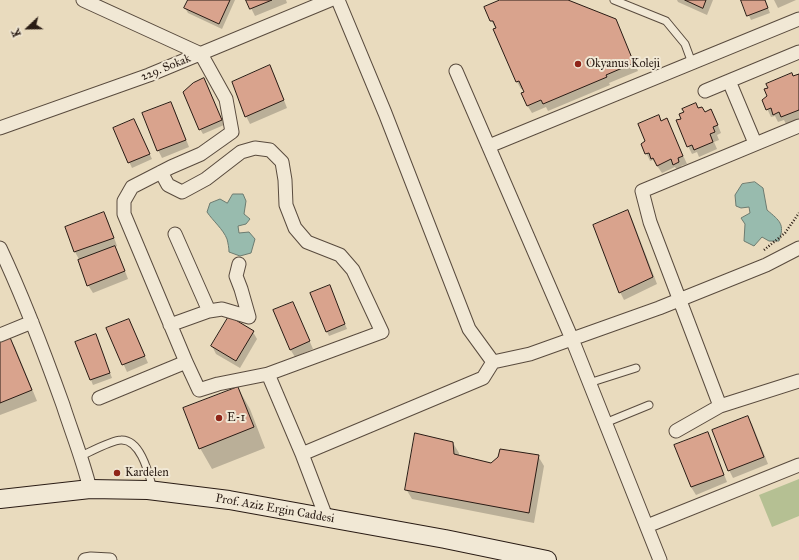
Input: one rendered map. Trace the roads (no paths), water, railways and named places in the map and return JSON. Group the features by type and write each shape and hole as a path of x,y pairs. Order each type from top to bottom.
{"street":[{"path":"83,0 201,54 226,99 232,132 201,154 161,172 132,187 124,201 124,214 170,326 199,390 218,384 268,374 382,332 353,270 340,255 308,242 295,228 286,205 285,180 282,162 270,150 255,148 242,152 206,179 182,192 168,185 161,172"},
{"name":"229. Sokak","path":"0,128 149,75 330,0"},
{"path":"338,0 385,113 469,328 493,362"},
{"path":"489,146 799,19"},
{"path":"706,91 799,52"},
{"path":"456,71 572,339 660,560"},
{"path":"729,81 755,143"},
{"path":"720,406 650,222 642,191 799,126"},
{"path":"175,234 209,311"},
{"path":"0,248 16,282 50,368 81,456 90,489"},
{"path":"302,454 483,378 493,362 530,354 679,300 766,265 799,248"},
{"path":"170,326 209,311 222,309 249,317 236,276 239,264"},
{"path":"0,335 32,322"},
{"path":"99,398 186,362"},
{"path":"268,374 302,454 326,517"},
{"path":"676,431 720,406 799,381"},
{"path":"647,526 799,464"},
{"name":"Prof. Aziz Ergin Caddesi","path":"0,499 90,489 154,491 229,500 326,517 547,560"},
{"path":"85,560 110,560"}],"lane":[{"path":"614,0 666,21 685,44 692,63"},
{"path":"589,383 636,368"},
{"path":"606,423 649,405"},
{"path":"81,456 120,440 130,442 144,458 154,491"}],"place":[{"name":"Okyanus Koleji","path":"578,64"},
{"name":"E-1","path":"219,418"},
{"name":"Kardelen","path":"117,473"}]}
